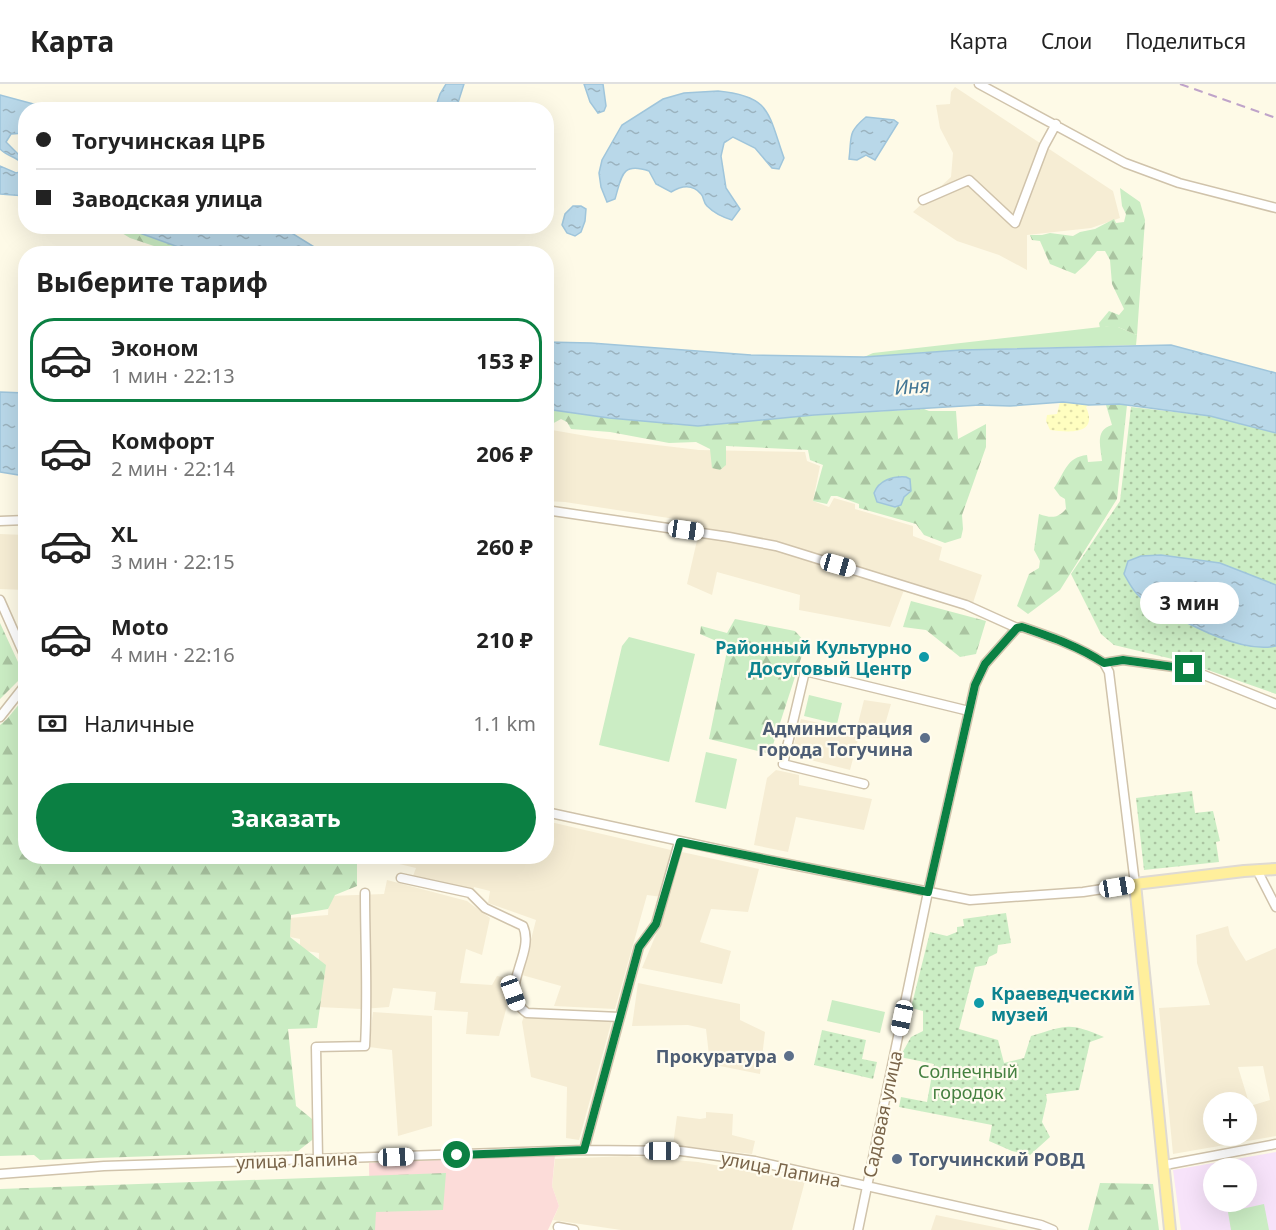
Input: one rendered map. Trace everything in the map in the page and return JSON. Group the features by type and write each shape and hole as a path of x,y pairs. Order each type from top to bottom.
{"main road":[{"path":"1170,1230 1135,884 1276,869"}],"street":[{"path":"979,84 1125,163 1179,183 1276,208"},
{"path":"923,200 969,180 1015,223 1044,146 1056,124"},
{"path":"554,511 776,546 957,602 1017,628 1022,627 1084,650 1104,663 1109,672 1135,884 1083,892 970,900 680,842 554,814"},
{"path":"0,521 18,520"},
{"path":"0,600 18,641"},
{"name":"Садовая улица","path":"858,1230 928,892 975,685 985,664 1017,628"},
{"path":"1104,663 1123,660 1189,669 1276,704"},
{"path":"864,784 783,764 805,670 969,711"},
{"path":"0,717 18,694"},
{"path":"584,1150 639,947 656,924 680,842"},
{"path":"1257,870 1276,907"},
{"path":"401,878 470,893 485,909 523,926 527,936 513,993 519,1007 527,1013 620,1017"},
{"path":"318,1159 316,1047 365,1046 367,1012 364,955 365,893"},
{"path":"1165,1166 1276,1143"},
{"name":"улица Лапина","path":"0,1174 104,1166 584,1150 681,1151 755,1161 1053,1230"},
{"path":"558,1227 574,1230"}],"shaded area":[{"path":"955,87 1113,191 1120,218 1091,228 1027,235 1027,270 999,255 957,241 913,212 951,177 953,153 940,128 936,105 950,104 951,92"},
{"path":"554,430 699,450 805,452 807,461 820,466 813,501 829,507 834,498 855,504 855,509 913,526 913,536 942,547 939,560 982,575 973,603 907,582 890,627 799,610 800,595 717,572 712,595 687,584 701,523 554,501"},
{"path":"0,534 18,535 18,590 0,589"},
{"path":"864,700 891,704 881,738 859,736 850,770 791,755 801,719 856,731"},
{"path":"776,770 799,775 799,785 872,799 864,830 796,817 788,852 754,845 767,778"},
{"path":"554,823 671,850 662,897 647,895 615,1009 554,1006 561,986 522,975 536,920 488,903 490,891 474,887 473,890 413,876 416,868 399,864 554,864"},
{"path":"682,852 759,869 748,912 711,909 700,942 731,951 722,984 642,968 662,920"},
{"path":"387,880 467,901 490,918 482,955 466,949 460,983 492,985 497,976 514,979 499,1036 466,1034 468,1012 434,1010 436,992 393,988 389,1007 362,1009 317,1007 319,953 300,950 300,939 290,937 289,918 328,915 329,896 384,894"},
{"path":"1228,926 1230,935 1246,961 1276,948 1276,1136 1257,1139 1257,1104 1270,1100 1263,1066 1238,1067 1246,1092 1203,1092 1203,1146 1219,1146 1173,1154 1159,1008 1210,1005 1197,963 1196,935"},
{"path":"638,983 740,1004 740,1020 765,1032 760,1074 710,1064 706,1029 688,1025 632,1026"},
{"path":"373,1012 432,1016 432,1126 398,1136 392,1050 369,1047"},
{"path":"524,1016 612,1020 579,1140 566,1138 567,1087 531,1077 522,1022"},
{"path":"706,1112 733,1114 732,1135 755,1141 752,1154 673,1145 677,1116 700,1119 706,1118"},
{"path":"1276,1152 1276,1230 1181,1230 1173,1170 1203,1165 1203,1212 1257,1212 1257,1158 1242,1158"},
{"path":"555,1155 552,1186 559,1206 548,1230 370,1230 369,1163"},
{"path":"627,1156 698,1162 805,1181 792,1230 621,1230 553,1220 559,1206 552,1186 555,1159"},
{"path":"936,1215 1009,1230 931,1230"}],"green space":[{"path":"1120,188 1140,202 1145,220 1137,335 1118,327 1113,331 1109,326 1100,328 1099,323 1109,311 1119,315 1124,309 1112,284 1110,260 1105,251 1097,251 1075,274 1050,264 1040,241 1032,240 1030,235 1050,233 1073,236 1095,229 1114,219 1116,223 1124,222 1126,214 1122,206"},
{"path":"123,234 142,234 176,246 154,246"},
{"path":"1109,326 1118,327 1137,335 1136,345 961,350 864,357 873,353"},
{"path":"1106,405 1127,405 1117,499 1060,590 1028,614 1017,606 1029,574 1039,568 1040,561 1034,550 1039,514 1054,517 1066,509 1065,499 1054,488 1070,462 1087,455 1088,462 1102,461 1101,435 1106,427 1112,425"},
{"path":"1131,407 1210,416 1276,433 1276,694 1185,662 1114,645 1101,634 1071,574 1120,501"},
{"path":"924,409 956,411 958,439 986,424 986,447 962,515 961,538 945,543 924,535 916,524 859,508 859,504 837,496 831,496 827,504 813,501 823,465 810,460 808,450 726,446 726,465 720,470 712,468 710,449 696,442 669,443 610,432 571,429 567,422 561,419 554,423 554,410 698,426 814,415"},
{"path":"911,601 986,621 976,654 960,657 926,630 903,627"},
{"path":"735,619 795,631 806,643 770,754 709,739 728,646 700,634 701,626 727,633"},
{"path":"0,623 18,662 18,681 0,699"},
{"path":"629,637 695,654 669,762 599,745 622,646"},
{"path":"809,695 842,703 837,724 804,716"},
{"path":"18,706 18,864 357,864 357,886 335,895 328,909 291,915 290,937 326,965 317,1028 288,1029 296,1106 312,1119 316,1137 298,1151 40,1160 34,1155 0,1156 0,725"},
{"path":"706,752 737,759 726,809 695,802"},
{"path":"1192,791 1195,813 1213,811 1220,841 1216,842 1219,862 1144,870 1136,798"},
{"name":"Солнечный городок","path":"1006,913 1011,943 998,945 997,953 989,957 986,965 975,967 959,1029 998,1040 1004,1063 1024,1058 1031,1036 1053,1029 1075,1027 1104,1037 1090,1042 1079,1090 1046,1094 1047,1100 1042,1122 1050,1137 1030,1155 1012,1151 989,1141 992,1125 899,1107 901,1097 927,1102 934,1064 900,1057 911,1037 923,1031 923,1011 911,1008 930,932 947,936 957,932 957,927 964,926 963,919"},
{"path":"832,1000 885,1012 880,1033 827,1021"},
{"path":"822,1030 866,1040 862,1059 877,1062 873,1079 814,1065"},
{"path":"446,1173 443,1210 376,1212 375,1230 0,1230 0,1189"},
{"path":"1100,1183 1153,1184 1159,1230 1088,1230"},
{"path":"1264,1204 1269,1230 1231,1230 1228,1212 1257,1212 1257,1206"}],"sand":[{"path":"1060,402 1089,405 1086,407 1089,416 1085,428 1073,431 1050,430 1046,421 1047,415 1057,414"}],"water":[{"path":"446,84 464,84 458,102 437,102"},
{"path":"584,84 603,84 606,106 604,111 598,113 590,102"},
{"path":"718,91 748,97 765,110 784,158 779,169 772,168 755,148 733,137 724,143 721,156 726,188 740,209 732,220 710,209 702,195 694,188 683,187 671,192 656,184 649,171 640,169 633,168 624,173 615,199 607,202 599,173 602,160 622,125 663,99 684,93"},
{"path":"0,95 26,102 18,102 18,134 11,134 6,142 18,154 18,160 0,149"},
{"path":"866,117 894,120 898,123 875,160 866,155 857,160 849,159 853,131"},
{"path":"0,166 18,172 18,195 0,194"},
{"path":"573,206 586,209 581,232 575,236 567,233 562,225 565,214"},
{"path":"142,234 293,234 313,246 176,246"},
{"name":"Иня","path":"554,342 751,355 864,357 961,350 1171,345 1276,373 1276,433 1210,416 1119,404 1089,405 1063,402 814,415 698,426 554,410"},
{"path":"0,392 18,393 18,475 0,472"},
{"path":"891,478 910,479 911,491 904,497 901,505 895,507 877,502 874,493 879,485"},
{"path":"1161,555 1220,563 1276,585 1276,646 1248,646 1233,642 1187,623 1142,599 1133,590 1124,574 1128,561 1141,556"}],"railway":[{"path":"1180,84 1276,118"}],"place":[{"name":"Районный Культурно Досуговый Центр","path":"924,657"},
{"name":"Администрация города Тогучина","path":"925,738"},
{"name":"Краеведческий музей","path":"979,1003"},
{"name":"Прокуратура","path":"789,1056"},
{"name":"Тогучинский РОВД","path":"897,1159"}],"route":[{"path":"457,1155 584,1150 639,947 656,924 680,842 928,892 975,685 985,664 1017,628 1022,627 1058,639 1084,650 1104,663 1123,660 1189,669"}]}
